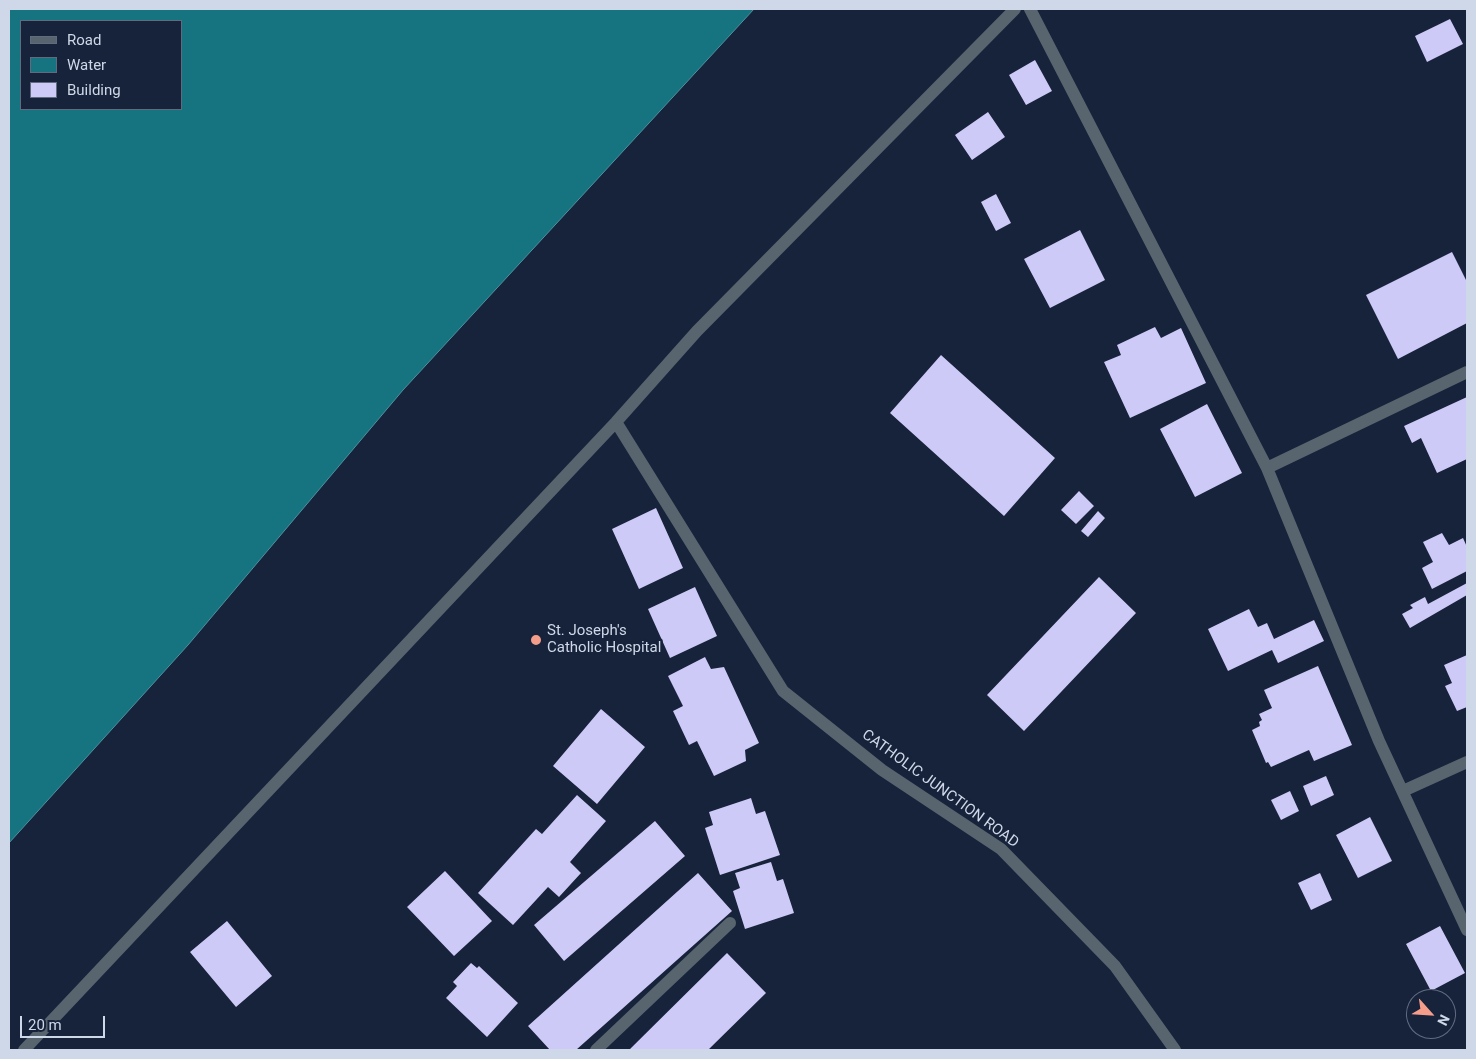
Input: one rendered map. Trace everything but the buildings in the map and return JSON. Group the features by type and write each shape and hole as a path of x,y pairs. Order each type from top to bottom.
{"street":[{"path":"24,1050 616,422 697,331 1015,9"},
{"path":"1030,9 1267,468 1379,741 1467,930"},
{"path":"1267,468 1467,372"},
{"name":"CATHOLIC JUNCTION ROAD","path":"616,422 783,691 882,770 1001,849 1115,966 1175,1050"},
{"path":"1403,791 1467,762"},
{"path":"596,1050 730,923"}],"water":[{"path":"9,9 754,9 403,390 188,645 9,843"}],"place":[{"name":"St. Joseph's Catholic Hospital","path":"536,640"}]}
